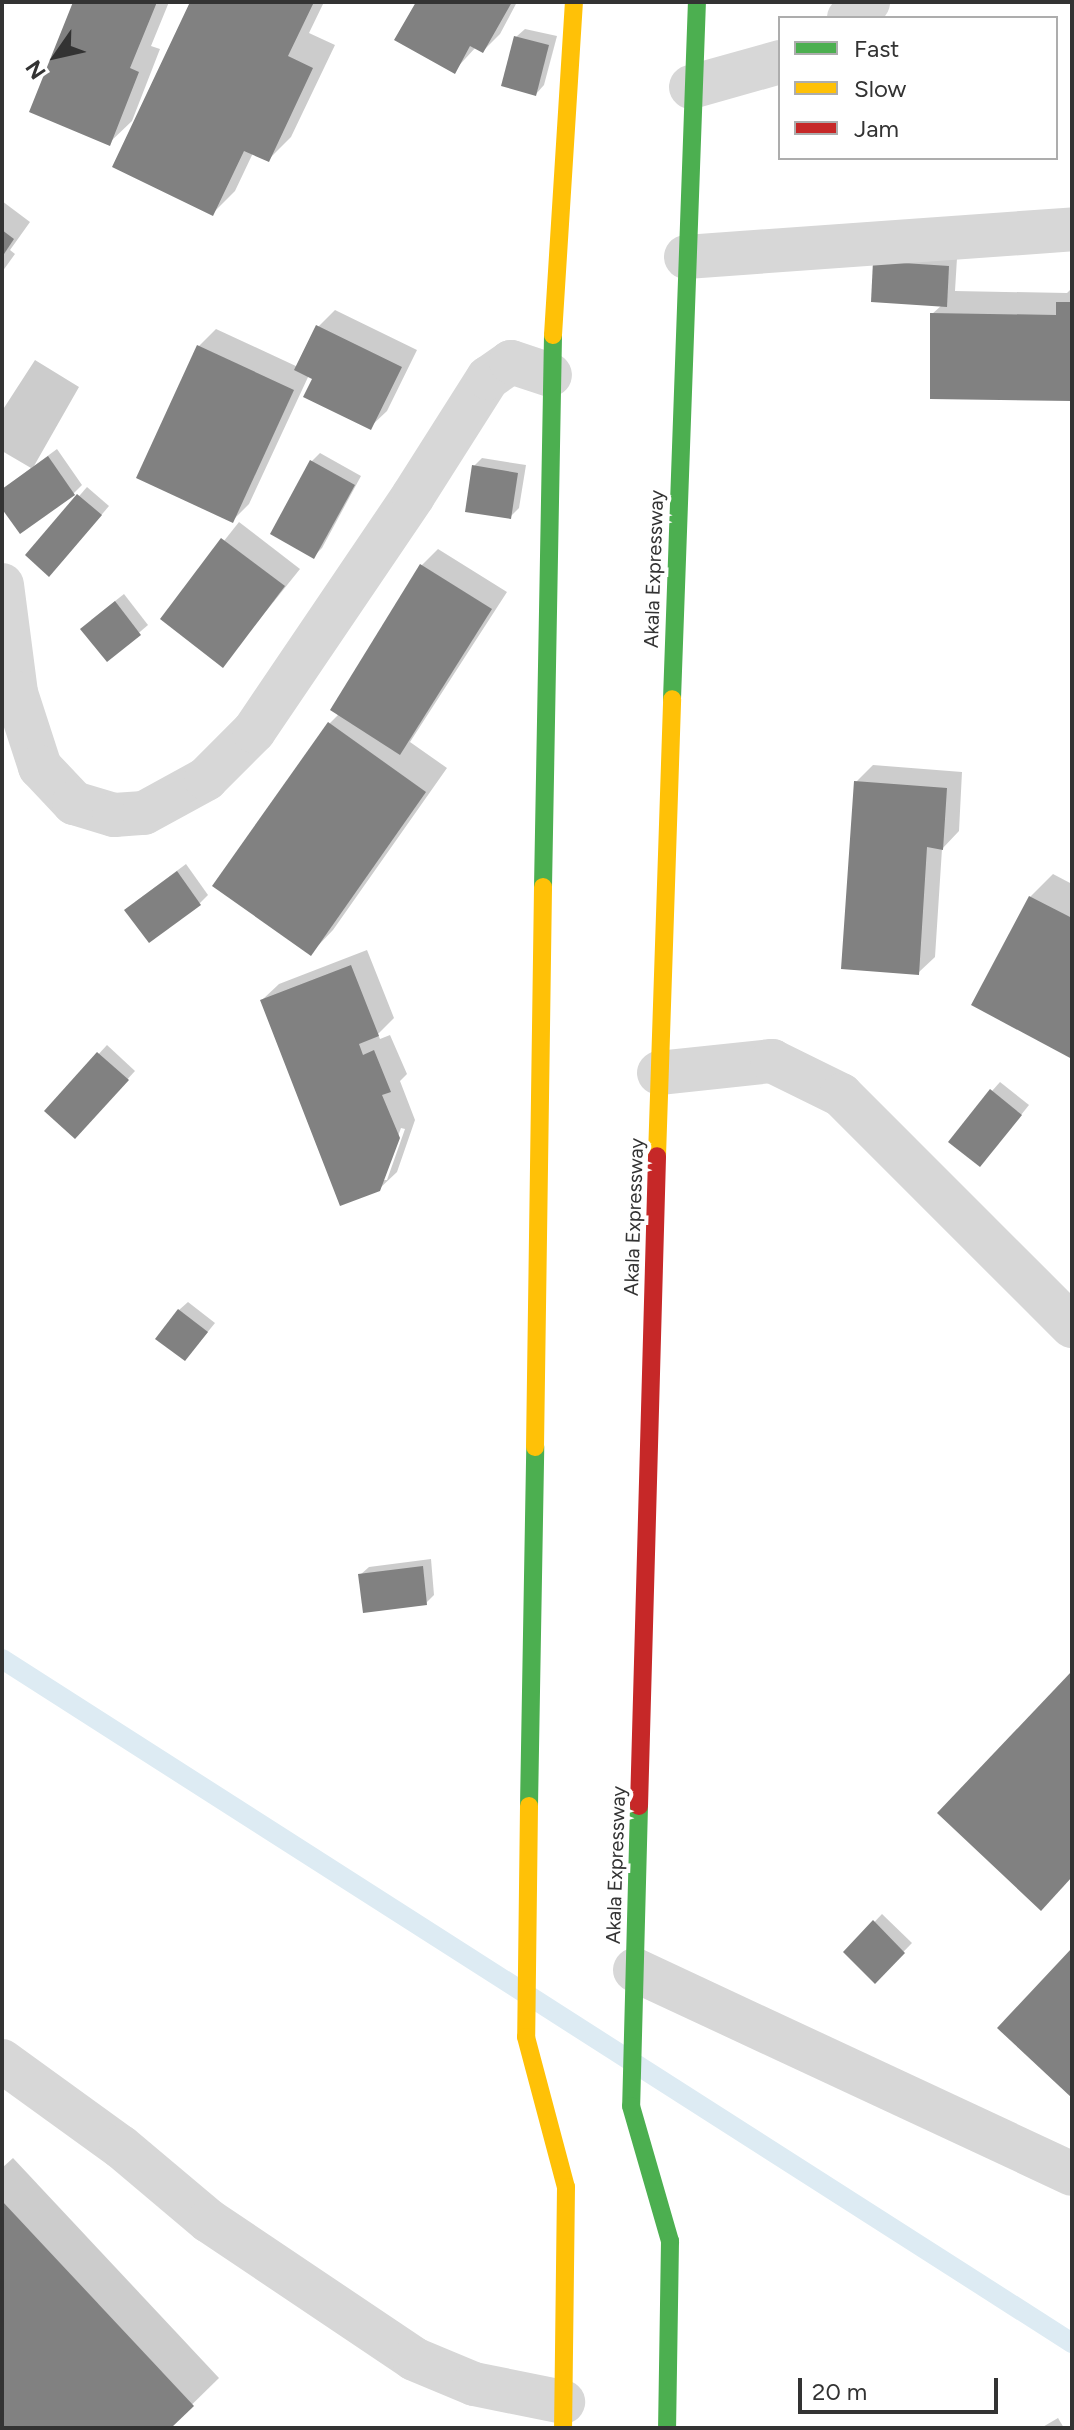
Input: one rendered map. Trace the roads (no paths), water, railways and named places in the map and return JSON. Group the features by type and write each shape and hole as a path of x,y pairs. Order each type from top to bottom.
{"main road":[{"path":"563,2415 566,2187 526,2037 550,375 574,2"},
{"name":"Akala Expressway","path":"667,2428 670,2241 631,2106 659,1073 691,87 697,2"}],"street":[{"path":"851,16 868,2"},
{"path":"691,87 778,63"},
{"path":"686,257 1072,229"},
{"path":"2,585 16,693 40,767 74,803 114,815 144,813 206,779 254,731 413,496 488,378 511,362 550,375"},
{"path":"659,1073 772,1061 841,1095 1072,1326"},
{"path":"635,1970 1072,2174"},
{"path":"2,2061 121,2147 209,2221 414,2359 563,2415"}],"waterway":[{"path":"2,1659 1072,2343"}]}
